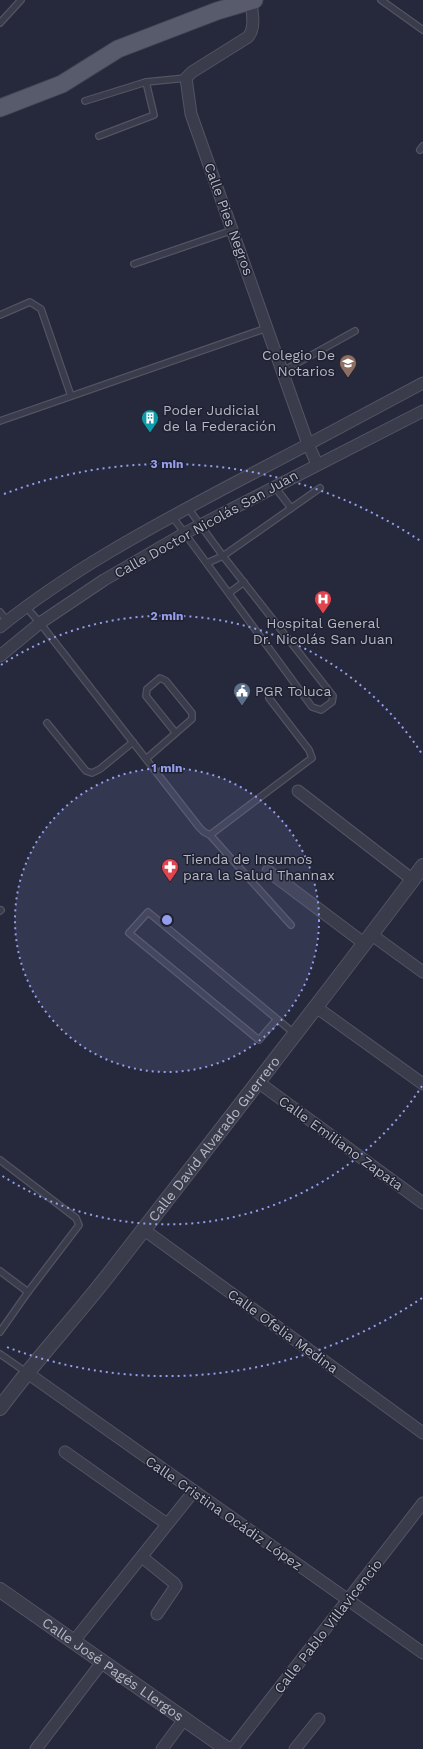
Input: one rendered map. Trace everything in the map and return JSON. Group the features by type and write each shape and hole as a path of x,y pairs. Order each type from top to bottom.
{"main road":[{"path":"0,108 62,84 118,49 217,11 252,0"}],"street":[{"path":"186,78 192,72 252,33 252,0"},
{"name":"Calle Pies Negros","path":"186,78 191,114 308,444 317,464"},
{"name":"Calle Doctor Nicolás San Juan","path":"4,624 86,566 172,516 423,384"},
{"name":"Calle Doctor Nicolás San Juan","path":"0,656 40,623 104,580 200,525 423,411"},
{"path":"298,791 413,880"},
{"name":"Calle David Alvarado Guerrero","path":"0,1408 26,1372 113,1270 143,1229 368,940 423,866"},
{"path":"268,871 368,940 423,972"},
{"path":"316,1007 423,1084"},
{"name":"Calle Emiliano Zapata","path":"258,1082 423,1202"},
{"name":"Calle Ofelia Medina","path":"143,1229 423,1433"},
{"name":"Calle Cristina Ocádiz López","path":"26,1372 423,1653"},
{"path":"65,1452 166,1524"},
{"path":"74,1641 142,1557 166,1524 194,1491"},
{"name":"Calle Pablo Villavicencio","path":"232,1749 423,1503"},
{"path":"142,1557 176,1586 157,1614"},
{"name":"Calle José Pagés Llergos","path":"0,1590 185,1718 227,1749"},
{"path":"36,1749 103,1661"},
{"path":"162,1749 185,1718"},
{"path":"295,1749 319,1719"}],"lane":[{"path":"0,23 21,0"},
{"path":"381,0 423,30"},
{"path":"85,101 146,82 186,78"},
{"path":"99,136 154,115 146,82"},
{"path":"134,264 232,230"},
{"path":"0,315 30,302 41,309 71,396"},
{"path":"0,421 268,328"},
{"path":"283,371 355,332"},
{"path":"275,486 291,508"},
{"path":"207,563 223,556 320,488"},
{"path":"172,516 184,534 230,593 312,707 321,710 332,702 333,696 223,556 188,508"},
{"path":"230,593 244,582"},
{"path":"26,607 199,827 210,835 291,925"},
{"path":"0,612 4,624"},
{"path":"146,758 192,719 192,713 166,681 160,678 147,689 146,696 175,732"},
{"path":"210,835 312,758 309,750 269,698"},
{"path":"47,723 86,771 92,773 100,769 133,742"},
{"path":"277,1019 259,1040 129,933 148,912 277,1019 295,1034"},
{"path":"0,1160 76,1218 79,1224 0,1332"},
{"path":"0,1271 28,1292"},
{"path":"0,1354 26,1372"}],"place":[{"name":"Colegio De Notarios","path":"348,378"},
{"name":"Poder Judicial de la Federación","path":"150,433"},
{"name":"Hospital General Dr. Nicolás San Juan","path":"323,614"},
{"name":"PGR Toluca","path":"242,706"},
{"name":"Tienda de Insumos para la Salud Thannax","path":"170,882"}]}
